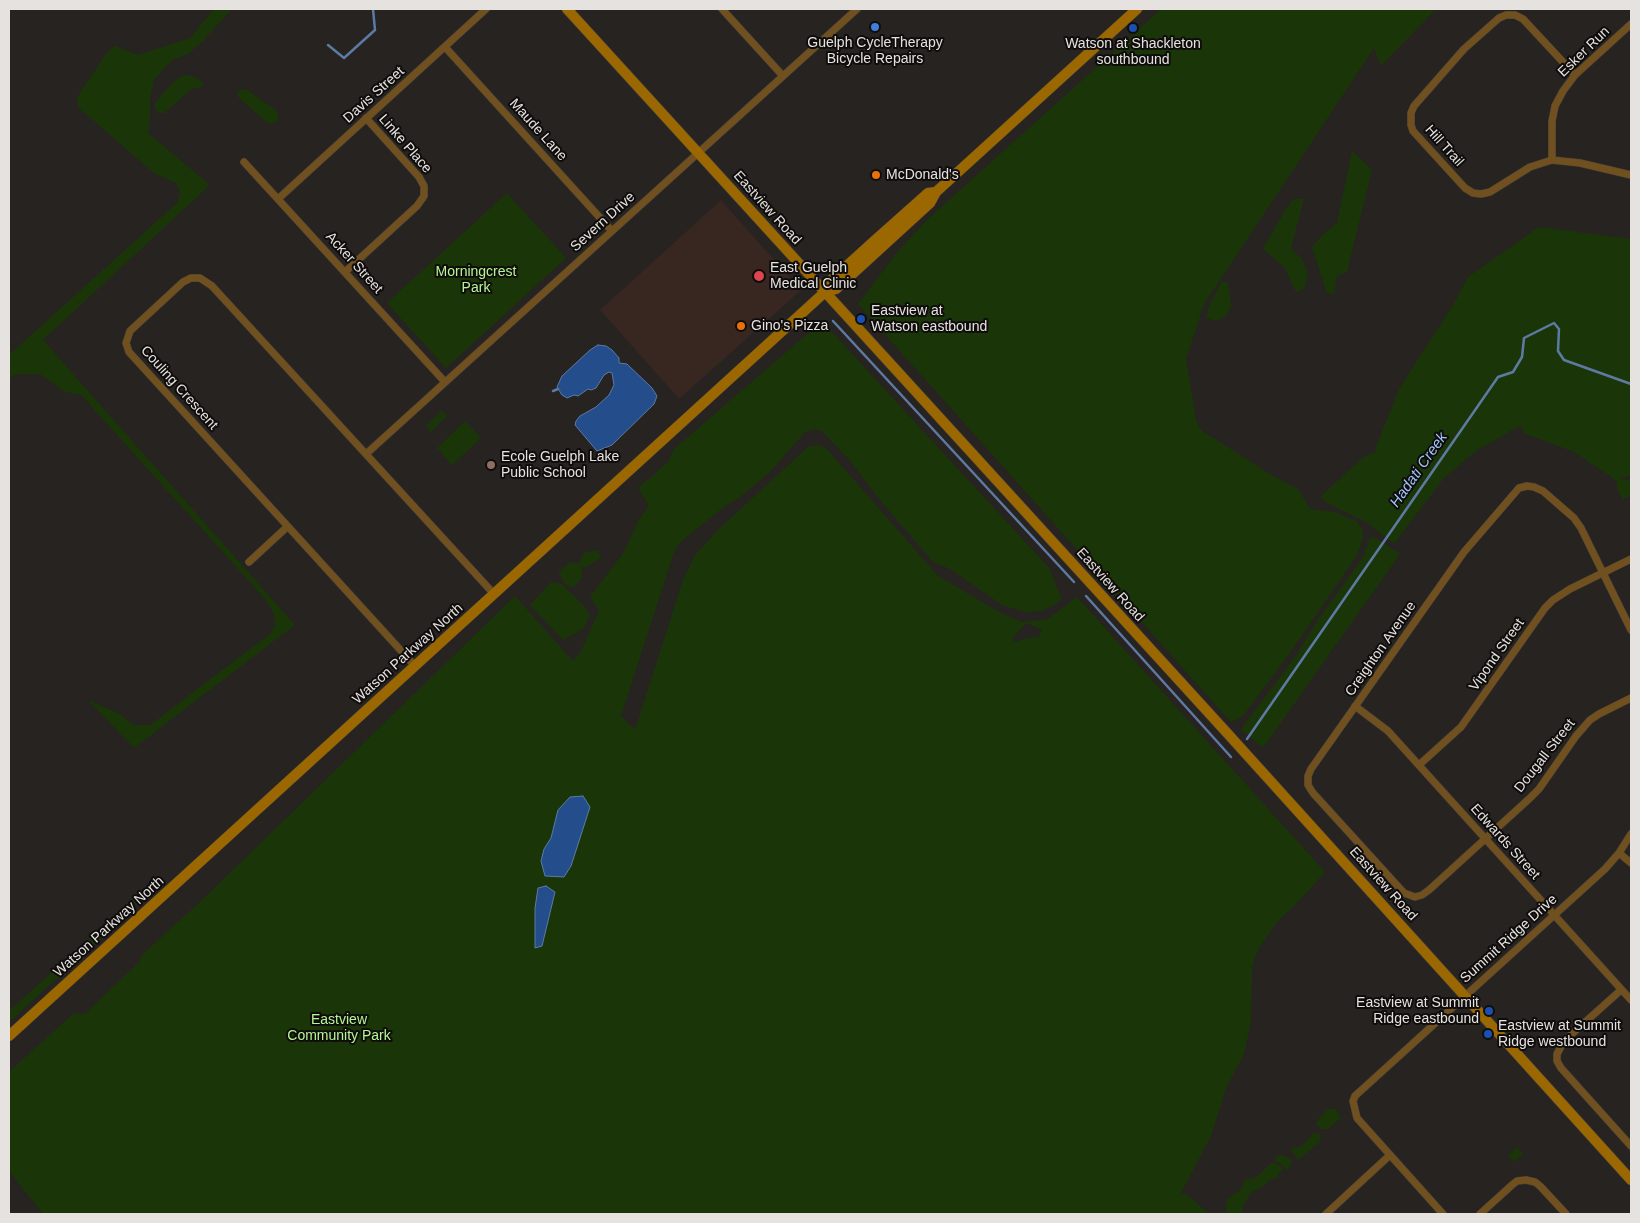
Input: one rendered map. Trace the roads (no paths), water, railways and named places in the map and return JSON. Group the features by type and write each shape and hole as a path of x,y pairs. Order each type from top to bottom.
{"street":[{"name":"Davis Street","path":"278,199 486,9"},
{"name":"Eastview Road","path":"567,9 1631,1180"},
{"path":"722,9 784,76"},
{"name":"Severn Drive","path":"366,454 857,9"},
{"name":"Watson Parkway North","path":"9,1036 825,292 836,289 930,203 936,192 1137,9"},
{"name":"Hill Trail","path":"1575,75 1523,19 1515,15 1506,15 1499,18 1464,49 1414,106 1410,120 1413,131 1465,188 1473,193 1482,194 1490,192 1530,167 1552,160 1580,163 1631,175"},
{"name":"Esker Run","path":"1552,160 1552,120 1555,106 1563,91 1575,75 1631,24"},
{"name":"Maude Lane","path":"445,47 612,230"},
{"name":"Linke Place","path":"345,272 418,206 424,196 424,186 419,177 366,118"},
{"name":"Acker Street","path":"244,162 445,382"},
{"name":"Couling Crescent","path":"414,666 132,357 126,343 134,327 187,280 196,278 205,280 494,594"},
{"name":"Creighton Avenue","path":"1486,838 1429,890 1422,895 1415,896 1404,892 1313,793 1308,785 1308,776 1311,769 1464,552 1519,488 1527,486 1543,491 1574,518 1588,538 1631,630"},
{"path":"249,562 287,527"},
{"name":"Vipond Street","path":"1419,765 1461,727 1552,600 1570,588 1631,559"},
{"name":"Dougall Street","path":"1486,838 1539,789 1576,736 1590,720 1631,698"},
{"name":"Edwards Street","path":"1355,706 1388,731 1631,1000"},
{"name":"Summit Ridge Drive","path":"1443,1214 1357,1118 1353,1101 1355,1096 1604,869 1619,853 1631,834"},
{"path":"1619,853 1631,863"},
{"path":"1621,990 1564,1042 1557,1054 1557,1061 1561,1068 1631,1146"},
{"path":"1326,1214 1390,1155"},
{"path":"1480,1214 1517,1181 1526,1180 1535,1182 1540,1186 1566,1214"}],"water":[{"path":"598,345 606,346 612,350 619,358 619,363 627,364 652,388 657,396 654,404 612,445 597,451 575,425 580,416 596,407 609,395 614,385 612,373 609,372 604,375 596,388 588,389 578,396 574,395 567,398 562,395 557,387 562,376"},
{"path":"583,796 590,807 571,866 564,877 545,876 541,861 544,849 551,838 558,810 570,797"},
{"path":"546,886 555,892 542,946 535,948 535,908 538,888"}],"waterway":[{"path":"328,45 344,58 375,30 373,9"},
{"path":"833,321 1074,582"},
{"name":"Hadati Creek","path":"1247,739 1498,377 1513,372 1522,357 1524,338 1554,323 1559,329 1558,351 1564,360 1631,384"},
{"path":"553,391 558,389"},
{"path":"1086,596 1231,757"}],"place":[{"name":"Guelph CycleTherapy Bicycle Repairs","path":"875,27"},
{"name":"Watson at Shackleton southbound","path":"1133,28"},
{"name":"McDonald's","path":"876,175"},
{"name":"East Guelph Medical Clinic","path":"759,276"},
{"name":"Eastview at Watson eastbound","path":"861,319"},
{"name":"Gino's Pizza","path":"741,326"},
{"name":"Ecole Guelph Lake Public School","path":"491,465"},
{"name":"Eastview at Summit Ridge eastbound","path":"1489,1011"},
{"name":"Eastview at Summit Ridge westbound","path":"1488,1034"}],"park label":[{"name":"Morningcrest Park","path":"476,280"},
{"name":"Eastview Community Park","path":"339,1028"}]}
